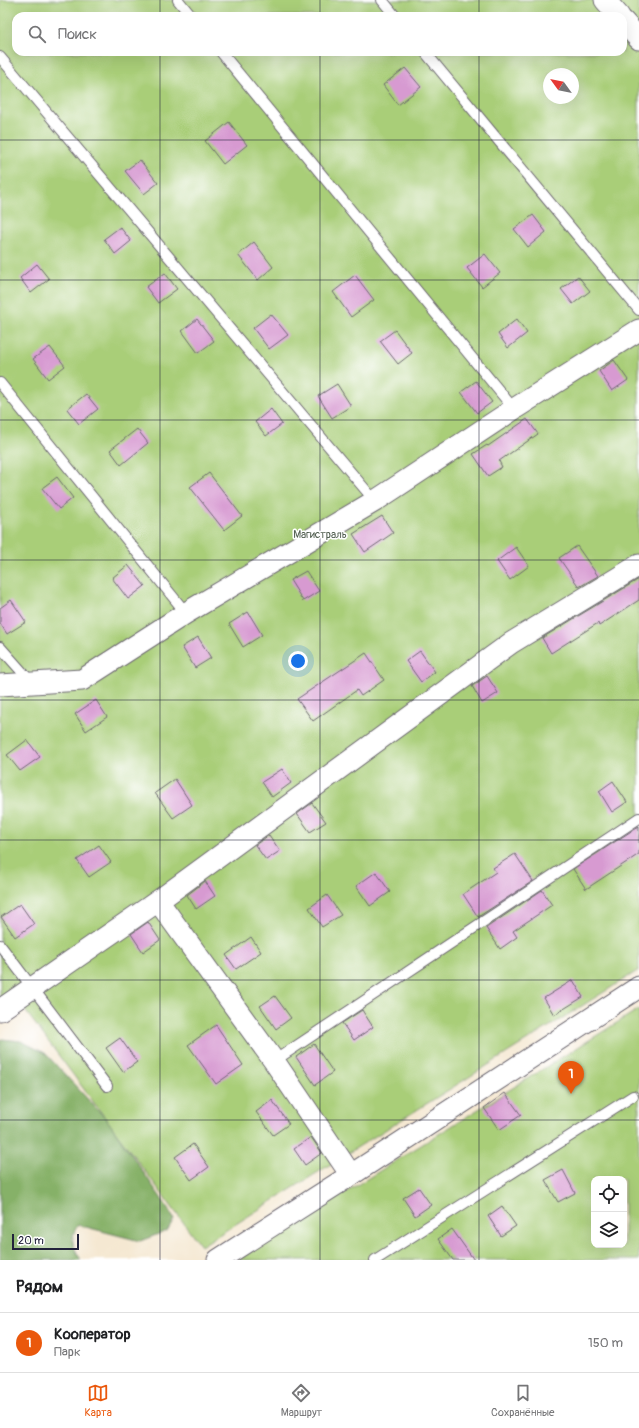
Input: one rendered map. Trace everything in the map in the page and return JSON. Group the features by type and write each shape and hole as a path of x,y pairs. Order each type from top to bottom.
{"street":[{"path":"605,0 616,12"},
{"path":"627,26 639,39"},
{"path":"0,685 82,680 186,613 375,501 514,409 639,330"},
{"path":"0,1010 158,901 511,643 639,565"},
{"path":"158,901 274,1061 351,1175"},
{"path":"218,1260 639,987"}],"lane":[{"path":"178,0 188,12"},
{"path":"382,0 392,12"},
{"path":"224,56 514,409"},
{"path":"428,56 639,310"},
{"path":"0,57 375,501"},
{"path":"0,383 186,613"},
{"path":"0,647 32,683"},
{"path":"274,1061 639,818"},
{"path":"0,945 107,1086"},
{"path":"375,1260 633,1096"}],"green space":[{"name":"Магистраль","path":"0,0 639,0 639,970 201,1246 24,1009 0,1023"},
{"path":"639,1009 639,1260 237,1260"},
{"path":"0,1040 21,1041 45,1053 108,1121 174,1219 167,1231 140,1241 78,1225 75,1230 73,1242 81,1260 0,1260"}],"building":[{"path":"405,68 421,87 398,105 383,85"},
{"path":"229,122 247,145 223,164 205,141"},
{"path":"140,160 158,183 144,194 125,171"},
{"path":"533,215 546,232 528,247 514,229"},
{"path":"120,227 131,241 115,254 104,239"},
{"path":"254,242 273,267 258,280 238,255"},
{"path":"485,254 500,273 482,287 467,268"},
{"path":"37,264 49,279 31,293 20,278"},
{"path":"165,273 177,289 158,303 146,287"},
{"path":"355,275 374,300 351,317 333,292"},
{"path":"578,276 590,291 573,304 561,289"},
{"path":"271,314 288,335 269,349 253,328"},
{"path":"197,319 214,341 198,353 182,331"},
{"path":"517,319 527,333 508,348 498,334"},
{"path":"395,330 412,353 398,364 380,341"},
{"path":"50,347 65,366 48,379 33,359"},
{"path":"614,360 628,380 612,391 599,371"},
{"path":"476,381 492,402 477,413 461,392"},
{"path":"337,384 351,406 332,418 318,396"},
{"path":"86,394 98,409 79,424 67,409"},
{"path":"271,409 282,424 266,436 255,422"},
{"path":"527,419 538,434 499,461 502,467 488,476 473,454 487,445 488,446"},
{"path":"137,429 148,443 121,465 110,450"},
{"path":"209,473 242,516 224,530 190,487"},
{"path":"57,477 73,498 59,509 42,488"},
{"path":"382,516 393,533 365,552 353,534"},
{"path":"577,546 598,576 579,587 559,558"},
{"path":"516,547 529,566 510,580 497,561"},
{"path":"128,565 145,586 128,599 112,578"},
{"path":"306,571 319,591 303,601 290,580"},
{"path":"639,579 639,600 599,626 598,623 551,653 542,638"},
{"path":"11,600 26,622 7,634 0,623 0,608"},
{"path":"248,612 262,635 243,647 229,624"},
{"path":"198,637 211,658 195,668 182,647"},
{"path":"420,651 435,672 421,682 406,661"},
{"path":"366,653 384,680 361,696 357,690 313,721 297,699"},
{"path":"487,676 498,693 482,703 472,686"},
{"path":"96,700 107,717 86,731 75,714"},
{"path":"27,740 40,757 20,771 7,755"},
{"path":"282,769 291,783 272,797 262,782"},
{"path":"175,779 192,805 173,818 155,793"},
{"path":"613,781 627,802 612,812 599,791"},
{"path":"312,803 326,822 310,832 297,814"},
{"path":"639,826 639,854 586,889 573,869"},
{"path":"269,835 280,851 266,860 255,845"},
{"path":"99,845 111,862 89,877 77,860"},
{"path":"515,854 533,881 478,917 463,894 496,872 493,868"},
{"path":"376,872 390,892 370,906 356,886"},
{"path":"205,881 215,896 196,909 187,895"},
{"path":"542,890 552,905 513,931 517,937 500,949 486,928"},
{"path":"327,895 341,915 322,927 309,908"},
{"path":"20,904 34,924 15,937 1,917"},
{"path":"148,922 160,940 143,952 131,934"},
{"path":"251,937 261,952 236,969 226,955"},
{"path":"573,980 583,997 554,1015 544,998"},
{"path":"275,996 291,1018 276,1029 260,1006"},
{"path":"362,1010 373,1027 354,1040 342,1023"},
{"path":"216,1025 243,1065 216,1084 188,1045"},
{"path":"120,1038 137,1062 123,1072 106,1048"},
{"path":"314,1044 333,1072 315,1085 296,1057"},
{"path":"505,1093 521,1115 499,1130 484,1108"},
{"path":"272,1100 289,1124 273,1135 256,1112"},
{"path":"311,1137 322,1153 305,1165 294,1149"},
{"path":"193,1144 209,1167 191,1180 175,1157"},
{"path":"563,1170 575,1193 558,1202 545,1180"},
{"path":"419,1188 431,1205 415,1216 403,1198"},
{"path":"502,1206 516,1226 501,1236 488,1216"},
{"path":"452,1229 474,1260 453,1260 438,1239"}],"place":[{"name":"Кооператор","path":"571,1094"}]}
